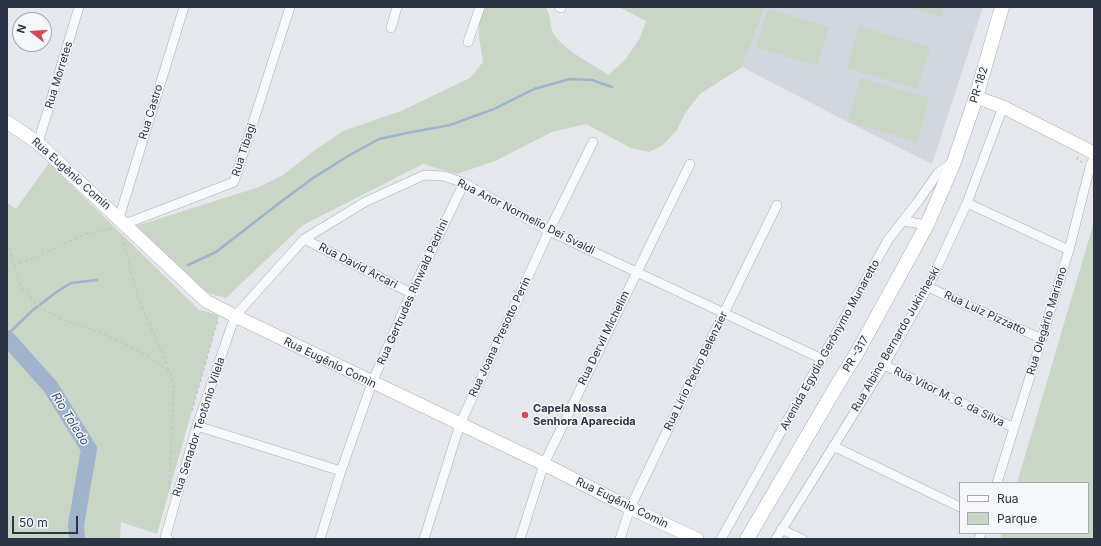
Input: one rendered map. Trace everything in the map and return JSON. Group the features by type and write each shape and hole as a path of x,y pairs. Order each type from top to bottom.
{"main road":[{"name":"PR-182","path":"954,162 976,97 1002,7"},
{"name":"PR -317","path":"747,539 858,352 927,225 954,162"}],"street":[{"name":"Rua Morretes","path":"38,143 79,7"},
{"name":"Rua Castro","path":"119,223 184,7"},
{"name":"Rua Tibagi","path":"119,223 234,182 290,7"},
{"path":"390,28 397,7"},
{"path":"468,42 480,7"},
{"path":"976,97 1003,107 1094,153"},
{"name":"Rua Albino Bernardo Jukinheski","path":"776,539 884,365 928,287 967,203 1003,107"},
{"name":"Rua Eugênio Comin","path":"7,122 38,143 119,223 206,301 372,383 544,464 630,508 697,539"},
{"name":"Rua Joana Presotto Perin","path":"424,539 460,424 549,231 593,142"},
{"name":"Rua Olegário Mariano","path":"996,482 1069,250 1090,167 1094,157"},
{"name":"Avenida Egydio Gerônymo Munaretto","path":"721,539 888,240 938,173 954,162"},
{"name":"Rua Dervil Michelim","path":"520,539 544,464 636,272 690,164"},
{"name":"Rua Anor Normelio Dei Svaldi","path":"235,316 304,239 365,202 424,175 444,176 464,183 549,231 822,359"},
{"name":"Rua Gertrudes Rinwald Pedrini","path":"320,539 341,471 372,383 411,293 464,183"},
{"path":"967,203 1069,250"},
{"name":"Rua Lírio Pedro Belenzier","path":"620,539 630,508 777,205"},
{"path":"903,221 927,225"},
{"name":"Rua David Arcari","path":"304,239 411,293"},
{"name":"Rua Luiz Pizzatto","path":"928,287 1042,339"},
{"name":"Rua Senador Teotônio Vilela","path":"166,538 197,426 235,316"},
{"name":"Rua Vitor M. G. da Silva","path":"884,365 1014,428"},
{"path":"197,426 341,471"},
{"path":"833,446 959,507"},
{"path":"781,529 802,539"}],"path":[{"path":"14,266 88,233 119,223"},
{"path":"126,238 121,233 138,297 170,372 174,386 168,494 173,479"},
{"path":"7,242 16,276 23,288 40,307 60,318 120,341 144,354 170,372"},
{"path":"192,412 219,315"}],"shaded area":[{"path":"765,7 983,7 932,164 742,67"}],"green space":[{"path":"485,7 545,7 549,14 553,33 560,42 608,75 625,60 640,38 646,21 619,7 765,7 742,67 700,94 685,113 677,130 663,145 649,152 631,148 586,124 552,132 495,161 457,174 423,164 303,225 226,298 204,292 136,226 259,187 283,175 315,150 343,131 401,111 470,78 483,62 479,37 479,21"},
{"path":"908,7 944,7 941,17"},
{"path":"768,9 829,27 817,66 756,47"},
{"path":"859,26 930,47 917,89 847,68"},
{"path":"860,78 929,98 917,142 848,122"},
{"path":"49,163 199,310 219,315 157,534 121,522 120,539 7,539 7,203 16,209"},
{"path":"1094,222 1094,539 1000,539 1002,534 1089,534 1089,482 1017,482"}],"waterway":[{"path":"188,265 216,252 313,178 379,139 450,125 494,109 534,89 570,79 592,80 612,87"},
{"path":"7,335 33,310 71,283 97,280"},
{"name":"Rio Toledo","path":"7,338 50,386 89,449 76,525 77,539"}],"place":[{"name":"Capela Nossa Senhora Aparecida","path":"525,415"}]}
